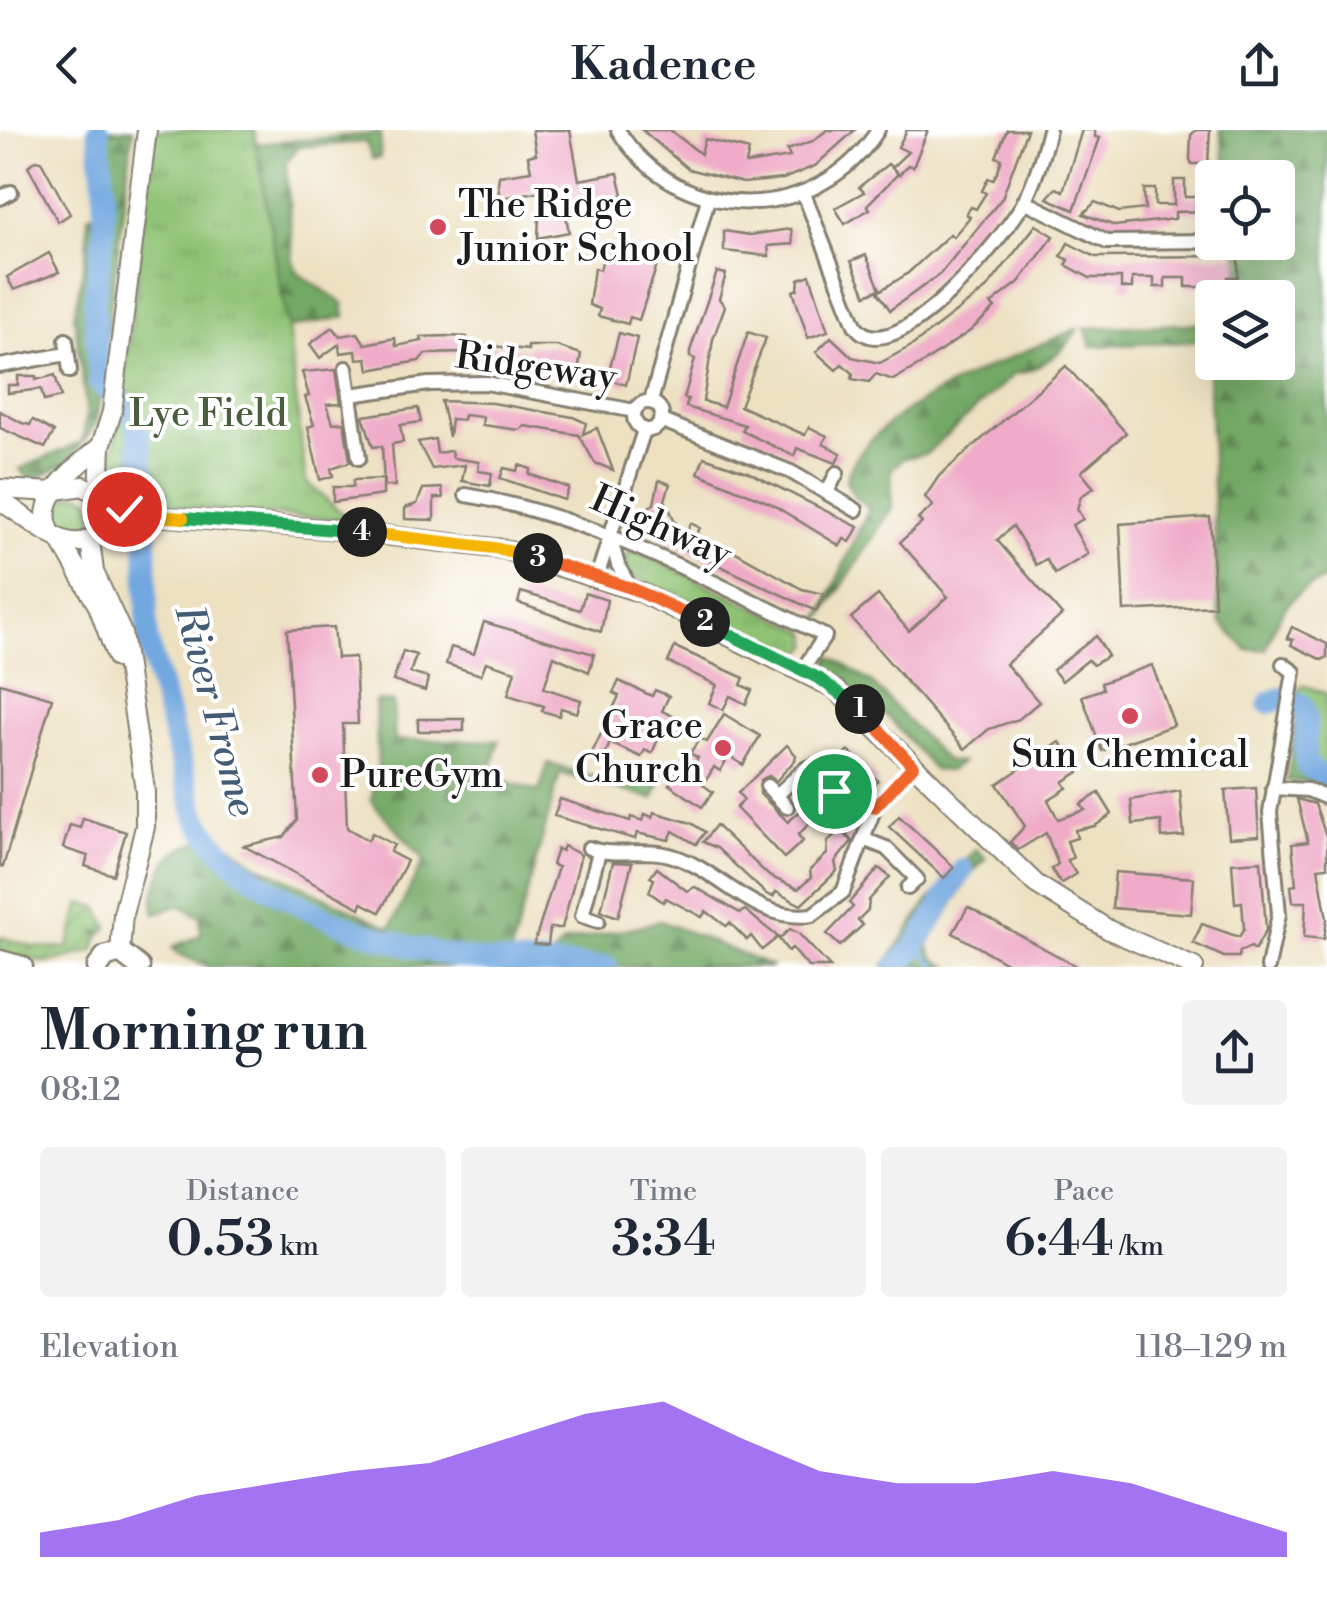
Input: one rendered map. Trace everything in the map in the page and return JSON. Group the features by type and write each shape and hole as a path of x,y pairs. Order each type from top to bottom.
{"main road":[{"path":"120,952 124,914 144,828 145,790 125,677 122,633 94,572 94,536 104,515 100,498 101,446 112,412 146,130"},
{"path":"101,446 55,491 44,516 98,606 125,677"},
{"path":"0,490 55,491 84,486 100,498 140,515 494,548 631,588 803,670 855,704 1000,853 1082,915 1194,967"},
{"path":"0,501 56,537 75,544 140,515"},
{"path":"120,952 139,967"},
{"path":"98,967 105,957 120,952"},
{"path":"0,961 22,967"}],"street":[{"path":"618,130 658,175 708,199 750,204 804,194 852,163 878,130"},
{"path":"804,194 855,325 872,338 888,335 924,314 969,277 1024,201 1049,130"},
{"path":"651,401 660,408 660,420 654,429 644,430 635,423 635,411 651,401 708,199"},
{"path":"1024,201 1108,242 1195,241"},
{"path":"66,340 70,371"},
{"path":"0,366 68,354"},
{"path":"346,368 359,458"},
{"name":"Ridgeway","path":"350,396 429,384 525,388 635,411"},
{"name":"Ridgeway","path":"660,420 752,454 856,510"},
{"path":"597,577 644,430"},
{"path":"827,492 837,473"},
{"name":"Highway","path":"466,495 546,510 824,636 803,670"},
{"path":"612,538 618,566 631,588"},
{"path":"1268,967 1279,914 1272,844 1273,788 1294,672"},
{"path":"787,807 772,791 818,765 834,791 875,807"},
{"path":"598,921 582,916 594,850 670,855 713,873 764,910 803,916 821,910 843,892 875,807 913,766"},
{"path":"1273,788 1308,790 1327,798"},
{"path":"863,839 886,848 917,879 908,888"}],"green space":[{"path":"103,130 133,130 96,424 67,463 31,481 20,469 82,442 87,414 74,315 87,250 88,216 107,205"},
{"name":"Lye Field","path":"155,130 254,130 288,328 306,482 350,520 186,507 127,497 112,490 110,466 119,422"},
{"path":"1220,130 1327,130 1327,579 1304,590 1287,605 1266,649 1247,650 1221,623 1209,380 1295,380 1295,280 1240,280 1239,260 1295,260 1295,160 1224,160"},
{"path":"381,133 380,158 372,159 366,142 298,147 286,162 293,261 298,273 343,303 345,317 288,328 256,144"},
{"path":"1195,324 1195,342 1091,346 1085,328"},
{"path":"1078,328 1060,351 1032,369 1014,374 927,453 904,458 891,469 892,508 817,625 869,508 855,498 846,480 859,454 882,430 945,388"},
{"path":"76,494 90,499 95,513 90,527 76,532 62,527 57,513 62,499"},
{"path":"632,549 808,632 810,645 801,653 786,653 708,614 702,605 630,576 624,561"},
{"path":"829,655 872,683 946,761 962,762 949,771 934,770 890,719 829,670"},
{"path":"1303,685 1327,694 1327,775 1311,759 1310,722 1293,697"},
{"path":"1293,697 1307,711 1310,755 1315,766 1327,775 1327,791 1310,782 1287,781 1296,720"},
{"path":"375,701 393,702 395,740 499,741 490,776 539,792 548,763 617,784 630,776 663,777 653,799 560,773 510,956 550,958 563,943 661,921 773,967 209,967 178,954 172,947 201,935 200,917 179,905 155,914 158,879 179,850 217,836 258,865 390,928 424,860 371,801 378,766"},
{"path":"976,849 986,859 972,873 928,945 933,958 949,967 884,967 926,904"},
{"path":"81,903 98,907 108,927 103,933 94,931 100,935 93,951 47,963 0,953 0,937 34,947 68,948"}],"building":[{"path":"532,130 570,130 579,180 618,173 623,195 564,205 569,232 538,238 539,216 553,213 548,190 500,198 498,185 499,176 531,171 528,156 536,154"},
{"path":"642,130 670,130 701,154 705,139 749,150 746,164 790,157 787,150 813,141 827,130 855,130 815,166 783,179 743,183 688,169"},
{"path":"907,130 928,130 913,167 908,165 899,175 892,167 908,152 898,147"},
{"path":"1007,130 1027,130 1002,198 940,274 890,310 878,292 907,274 950,234 953,237 970,217 966,214 971,207 976,209 986,193 982,191 988,178 993,180 998,171 1002,159 996,157"},
{"path":"1082,130 1095,130 1095,137 1100,138 1074,210 1047,198 1056,188 1063,191"},
{"path":"1196,130 1210,130 1208,160 1195,160 1192,164 1191,135"},
{"path":"41,161 70,214 58,222 28,166"},
{"path":"888,164 898,174 867,205 870,209 845,224 835,208 864,192 859,187"},
{"path":"1174,180 1185,180 1185,197 1195,197 1195,211 1175,212 1175,219 1115,226 1083,214 1095,202 1119,212 1145,209 1144,189 1155,189 1155,205 1174,205"},
{"path":"1036,225 1054,236 1019,282 991,304 995,308 970,331 923,363 893,380 876,374 869,382 852,379 853,373 842,364 836,370 816,352 831,337 852,357 880,363 913,345 987,288"},
{"path":"791,229 793,244 768,246 769,256 724,251 724,231 750,235"},
{"path":"1068,243 1096,257 1238,260 1238,277 1195,280 1195,287 1186,287 1186,278 1165,278 1165,287 1154,287 1154,278 1132,278 1132,288 1121,288 1121,278 1090,278 1066,265 1069,260 1061,256"},
{"path":"606,247 657,265 639,320 630,317 628,324 598,316 600,309 589,305 594,268 600,270"},
{"path":"49,253 59,272 14,290 7,277"},
{"path":"866,255 880,289 866,295 851,261"},
{"path":"717,272 726,274 719,299 725,306 713,339 703,401 723,407 748,332 766,338 740,406 805,435 809,427 827,436 823,444 841,453 836,463 797,448 794,456 742,431 745,425 686,407 688,399 684,398 695,359 690,357 690,351"},
{"path":"810,275 828,331 808,338 793,291 798,289 799,279"},
{"path":"333,327 340,336 358,333 365,344 395,338 396,346 422,341 421,337 447,336 467,337 467,343 528,350 528,346 557,346 581,354 577,377 538,367 474,360 463,353 425,354 419,361 369,370 367,358 357,359 356,351 340,353 339,344 320,358 310,344"},
{"path":"619,333 637,338 626,385 607,379"},
{"path":"1066,366 1126,433 1081,472 1094,488 1081,496 1077,509 1083,519 1072,525 1088,554 1055,574 1046,559 1036,565 1013,526 997,540 1062,615 1006,664 1039,702 1019,719 989,729 965,749 851,618 878,595 909,631 948,597 900,542 922,523 918,519 933,506 925,497 939,476"},
{"path":"336,369 341,403 327,404 333,423 344,422 350,462 331,468 333,476 320,480 308,427 314,425 302,372"},
{"path":"55,375 61,397 44,401 41,389 8,393 8,385 18,385 18,376 36,376 36,380"},
{"path":"441,401 493,403 573,417 586,423 583,434 597,428 613,470 595,463 579,435 525,426 519,430 482,425 483,417 464,415 463,420 451,419 449,437"},
{"path":"418,408 421,422 400,425 403,442 392,444 395,486 384,486 382,446 373,447 363,416"},
{"path":"0,411 22,423 30,425 33,420 54,432 45,448 0,428"},
{"path":"435,439 437,453 451,451 453,458 479,462 478,471 492,473 490,486 462,481 465,465 432,469 418,442"},
{"path":"704,457 748,472 858,527 850,542 844,539 840,546 770,503 698,473"},
{"path":"519,465 531,469 529,474 569,488 564,500 500,478 504,468 517,471"},
{"path":"383,479 383,495 333,502 333,487 353,487 353,480"},
{"path":"659,480 670,484 665,500 683,538 691,523 700,528 695,538 720,551 723,545 802,589 824,594 816,611 663,539 647,508 654,504"},
{"path":"442,488 443,498 434,498 434,520 405,519 405,508 417,504 423,489"},
{"path":"1210,517 1215,606 1124,611 1120,524"},
{"path":"521,592 580,610 585,593 607,600 601,632 518,603"},
{"path":"484,622 594,654 589,672 554,656 544,688 581,700 577,713 561,708 559,716 542,711 544,706 508,695 515,671 486,662 481,675 446,664 451,647 474,654"},
{"path":"334,627 337,658 355,657 358,724 343,724 347,828 368,840 372,833 394,845 390,852 407,861 380,912 362,903 360,908 244,846 284,837 297,820 287,630"},
{"path":"1292,627 1327,644 1327,657 1322,660 1291,645 1293,640 1287,638"},
{"path":"1096,636 1108,656 1093,665 1088,660 1062,681 1053,670"},
{"path":"675,647 744,678 741,685 752,690 746,704 730,696 723,710 709,703 717,685 668,662"},
{"path":"403,651 416,655 410,673 428,678 425,691 393,681"},
{"name":"Sun Chemical","path":"1152,665 1174,725 1102,751 1082,696 1103,689 1101,683"},
{"path":"619,681 652,696 655,690 669,696 662,711 684,721 677,736 662,730 652,753 645,750 641,757 610,743 602,762 590,757 619,696 613,693"},
{"path":"0,683 52,698 3,867 0,866"},
{"name":"Grace Church","path":"724,714 760,736 743,765 729,756 720,771 714,767 703,785 713,792 702,807 669,784 680,769 688,775 698,758 690,753 700,738 707,742"},
{"path":"418,719 464,719 464,731 418,731"},
{"path":"1060,742 1079,772 1063,782 1067,788 1048,800 1058,819 1085,810 1081,804 1099,793 1112,814 1095,826 1075,830 1077,838 1067,841 1073,858 1067,860 1076,874 1061,883 1051,869 1058,864 1046,833 1018,850 1010,842 1025,826 997,784"},
{"path":"787,745 796,755 795,760 776,781 769,776 760,780 760,794 788,822 805,807 793,794 808,784 837,814 845,807 857,824 845,834 852,841 835,862 837,871 801,905 776,892 773,897 766,894 717,848 703,842 716,825 769,876 798,889 811,878 810,870 827,854 828,841 839,831 827,818 813,820 798,835 803,841 784,858 736,808 744,800 738,793"},
{"path":"849,751 878,781 866,793 836,764"},
{"path":"1256,788 1259,836 1229,838 1225,790"},
{"path":"1180,791 1184,836 1162,838 1161,821 1133,824 1131,800"},
{"path":"560,799 630,821 631,817 643,821 645,814 652,817 654,812 691,823 705,832 696,844 673,831 669,840 637,833 635,839 554,816"},
{"path":"1297,799 1315,804 1327,839 1327,867 1318,868 1327,919 1324,939 1304,937 1306,902 1293,902 1291,886 1296,885 1292,844 1308,842"},
{"path":"899,816 954,867 944,878 889,827"},
{"path":"83,818 126,832 113,875 85,866 88,856 63,848 70,825 80,828"},
{"path":"564,846 581,855 562,928 550,928 548,945 534,944 558,867 552,865 557,849 562,851"},
{"path":"1261,861 1266,930 1255,950 1251,947 1240,951 1239,957 1224,957 1193,943 1202,924 1239,937 1244,929 1242,902 1235,903 1232,863"},
{"path":"613,862 632,863 618,917 601,911"},
{"path":"657,868 687,891 695,887 740,913 745,910 778,937 762,950 751,936 747,940 730,923 726,926 706,911 702,917 666,898 663,902 649,892 654,879 650,877"},
{"path":"879,868 890,877 869,900 868,910 858,920 863,925 840,946 827,934 853,907 849,903"},
{"path":"1115,872 1194,878 1191,914 1112,908"},
{"path":"968,907 1078,967 1014,967 953,933"},
{"path":"790,929 830,967 808,967 792,948 788,951 779,939"}],"waterway":[{"name":"River Frome","path":"98,130 104,183 104,230 94,303 99,383 129,406 138,429 146,490 147,638 196,817 218,847 248,873 323,916 365,932 407,946 484,961 607,967"},
{"name":"River Frome","path":"1269,703 1281,698 1302,704 1307,766 1327,779"},
{"name":"River Frome","path":"896,967 916,945 963,870"},
{"path":"918,947 937,967"}],"place":[{"name":"The Ridge Junior School","path":"438,227"},
{"name":"Sun Chemical","path":"1130,716"},
{"name":"Grace Church","path":"723,748"},
{"name":"PureGym","path":"320,775"}],"route":[{"path":"124,509 140,515 340,530 494,548 528,554 631,588 820,679 855,704 913,766 875,807 834,791"}]}
